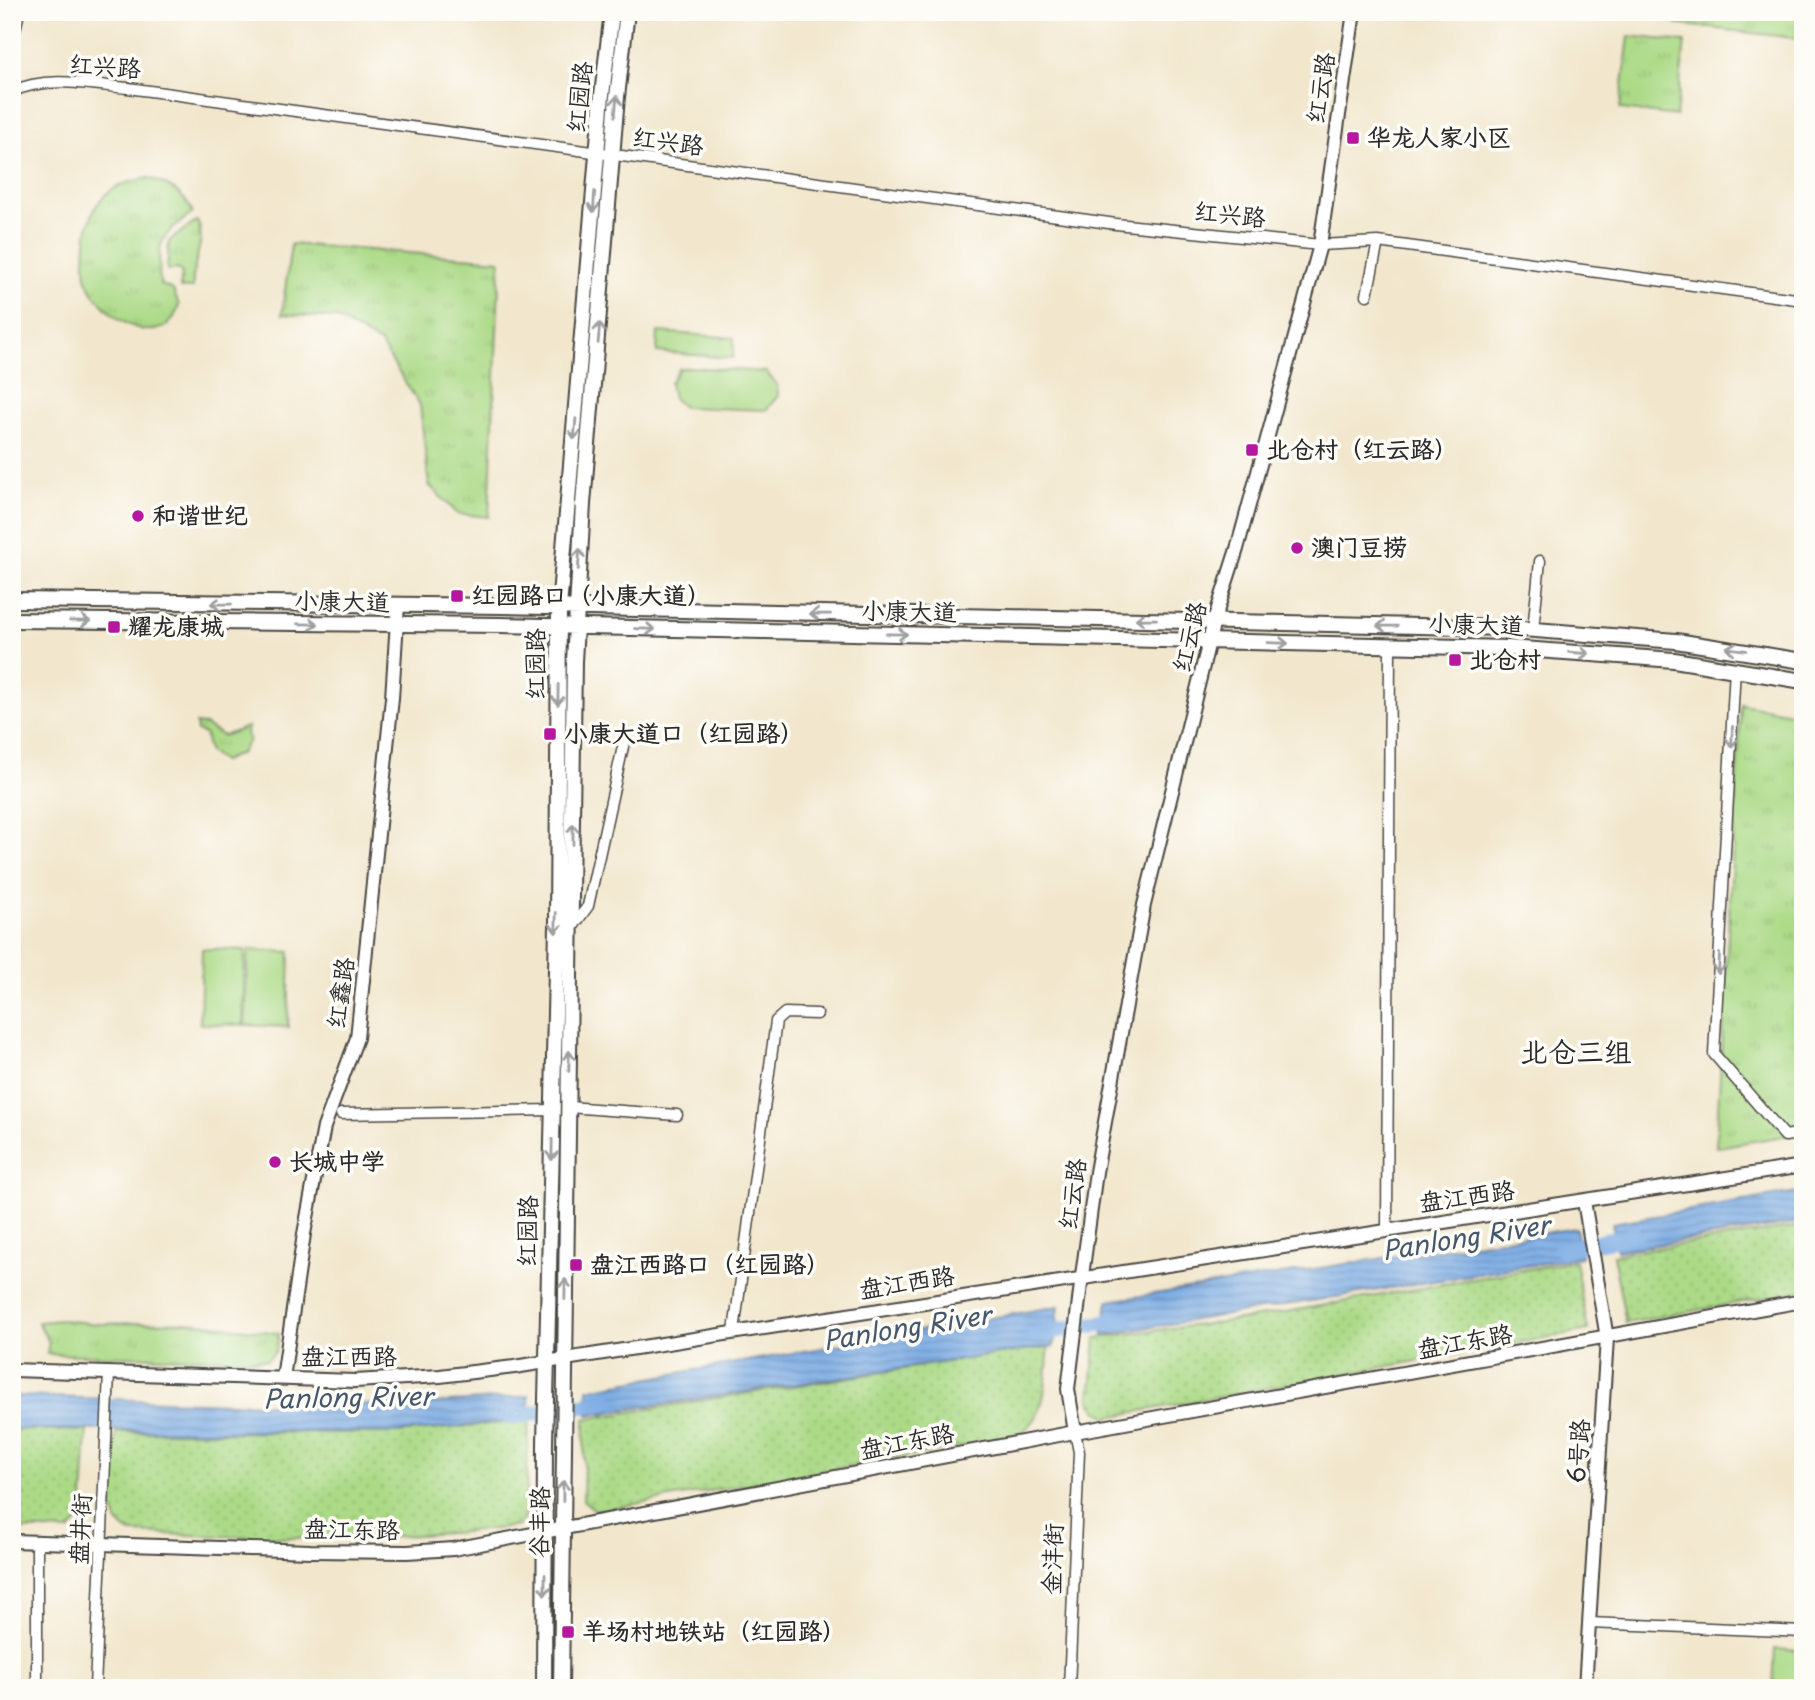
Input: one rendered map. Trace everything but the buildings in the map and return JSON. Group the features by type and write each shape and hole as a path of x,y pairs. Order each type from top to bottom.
{"main road":[{"name":"红园路","path":"548,1360 558,627 597,153 612,12"},
{"name":"红园路","path":"564,1357 576,608 612,155 628,12"},
{"name":"小康大道","path":"12,600 576,608 1533,630 1676,641 1803,661"},
{"name":"小康大道","path":"12,620 558,627 1508,648 1735,668 1803,681"},
{"name":"谷丰路","path":"561,1688 564,1357"},
{"name":"谷丰路","path":"544,1688 548,1360"}],"street":[{"path":"12,44 19,12"},
{"name":"红云路","path":"1075,1432 1068,1389 1082,1276 1096,1172 1144,905 1214,621 1237,550 1320,245 1354,12"},
{"name":"红兴路","path":"12,92 38,85 80,84 128,88 1116,224 1320,245 1378,242 1803,300"},
{"path":"1367,295 1378,242"},
{"path":"1533,630 1540,561"},
{"name":"红鑫路","path":"283,1378 304,1234 324,1127 357,1038 398,605"},
{"path":"1387,1230 1390,646"},
{"path":"1735,668 1714,1054 1785,1136 1803,1133"},
{"path":"572,928 588,906 626,733"},
{"path":"734,1331 776,1021 785,1013 817,1014"},
{"path":"568,1107 677,1115"},
{"path":"341,1114 553,1110"},
{"name":"盘江西路","path":"12,1370 109,1379 283,1378 355,1381 440,1376 1803,1166"},
{"name":"6号路","path":"1584,1201 1607,1338 1585,1688"},
{"name":"盘江东路","path":"12,1541 407,1552 453,1549 1075,1432 1803,1301"},
{"name":"盘井街","path":"95,1688 109,1379"},
{"name":"金沣街","path":"1069,1688 1079,1452 1075,1432"},
{"path":"37,1542 37,1688"},
{"path":"1589,1623 1803,1632"}],"green space":[{"path":"1677,12 1803,12 1803,39 1676,24"},
{"path":"1629,36 1685,42 1676,116 1620,109"},
{"path":"149,178 175,191 193,213 166,235 160,249 160,284 173,290 179,305 171,321 160,329 146,330 117,318 104,306 87,280 85,257 88,228 103,197 122,185"},
{"path":"197,221 201,237 193,288 180,288 182,273 178,269 167,270 169,241"},
{"path":"291,244 500,260 489,517 458,514 429,485 420,405 380,343 336,318 282,314"},
{"path":"658,332 734,338 733,358 657,352"},
{"path":"689,367 766,372 777,385 778,396 766,410 683,407 673,398 670,383 679,369"},
{"path":"1741,704 1803,715 1803,1133 1716,1147"},
{"path":"196,724 205,725 223,736 248,727 246,733 249,740 241,753 223,761 209,752 205,734 197,731"},
{"path":"202,949 245,950 243,1025 200,1024"},
{"path":"248,950 290,952 288,1027 245,1025"},
{"path":"1803,1226 1803,1291 1626,1323 1613,1255"},
{"path":"1575,1261 1588,1330 1108,1417 1099,1412 1090,1400 1096,1338 1246,1319"},
{"path":"62,1320 98,1324 187,1322 279,1333 276,1351 267,1360 47,1354 49,1342 38,1322"},
{"path":"1049,1346 1045,1386 1039,1410 1034,1421 1014,1437 596,1511 583,1500 585,1419"},
{"path":"529,1420 525,1517 518,1526 373,1537 132,1533 122,1527 112,1504 116,1432 396,1433"},
{"path":"12,1429 87,1431 82,1518 69,1531 12,1529"},
{"path":"1775,1649 1801,1651 1799,1688 1773,1688"}],"water":[{"path":"1803,1191 1803,1222 1617,1251 1612,1223"},
{"path":"1576,1228 1581,1257 1103,1335 1108,1301"},
{"path":"1059,1306 1054,1346 588,1415 588,1389"},
{"path":"12,1396 336,1405 529,1396 529,1420 396,1433 12,1429"}],"waterway":[{"name":"Panlong River","path":"1560,1249 1635,1236"},
{"name":"Panlong River","path":"1035,1334 1123,1320"},
{"name":"Panlong River","path":"509,1417 608,1402"}],"place":[{"name":"华龙人家小区","path":"1353,138"},
{"name":"北仓村（红云路）","path":"1252,450"},
{"name":"和谐世纪","path":"138,516"},
{"name":"澳门豆捞","path":"1297,548"},
{"name":"红园路口（小康大道）","path":"457,596"},
{"name":"耀龙康城","path":"114,627"},
{"name":"北仓村","path":"1455,660"},
{"name":"小康大道口（红园路）","path":"550,734"},
{"name":"长城中学","path":"275,1162"},
{"name":"盘江西路口（红园路）","path":"576,1265"},
{"name":"羊场村地铁站（红园路）","path":"568,1632"}],"district":[{"name":"北仓三组","path":"1576,1052"}]}
